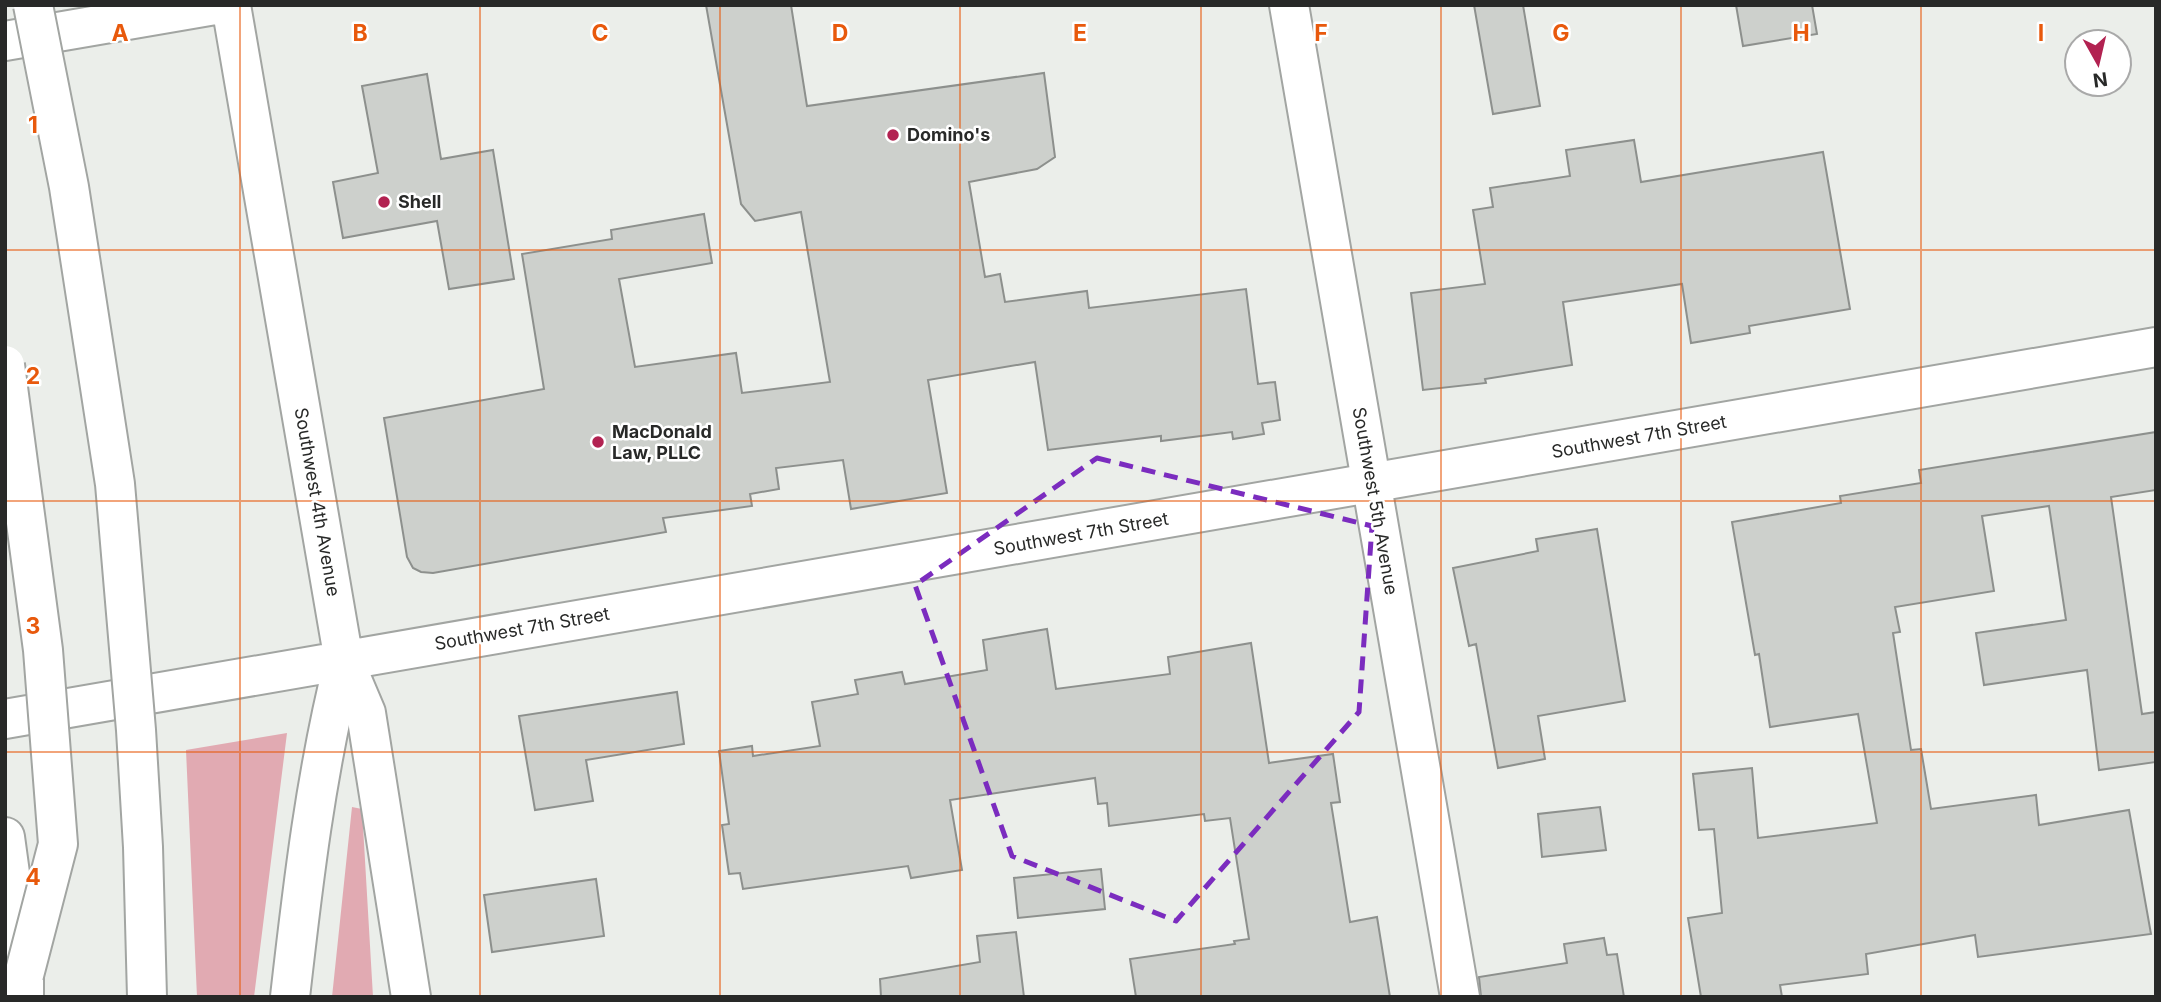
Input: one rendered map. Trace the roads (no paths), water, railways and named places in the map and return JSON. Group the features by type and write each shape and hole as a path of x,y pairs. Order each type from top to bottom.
{"main road":[{"path":"33,5 69,187 115,484 137,743 147,997"},
{"path":"5,41 215,5"},
{"name":"Southwest 4th Avenue","path":"231,5 344,661 366,713 411,997"},
{"name":"Southwest 5th Avenue","path":"1289,5 1460,997"},
{"name":"Southwest 7th Street","path":"5,719 2156,347"},
{"path":"5,365 43,650 58,844 24,986"},
{"path":"290,997 307,844 322,756 344,661"},
{"path":"5,837 24,986"}],"place":[{"name":"Domino's","path":"893,135"},
{"name":"Shell","path":"384,202"},
{"name":"MacDonald Law, PLLC","path":"598,442"}]}
